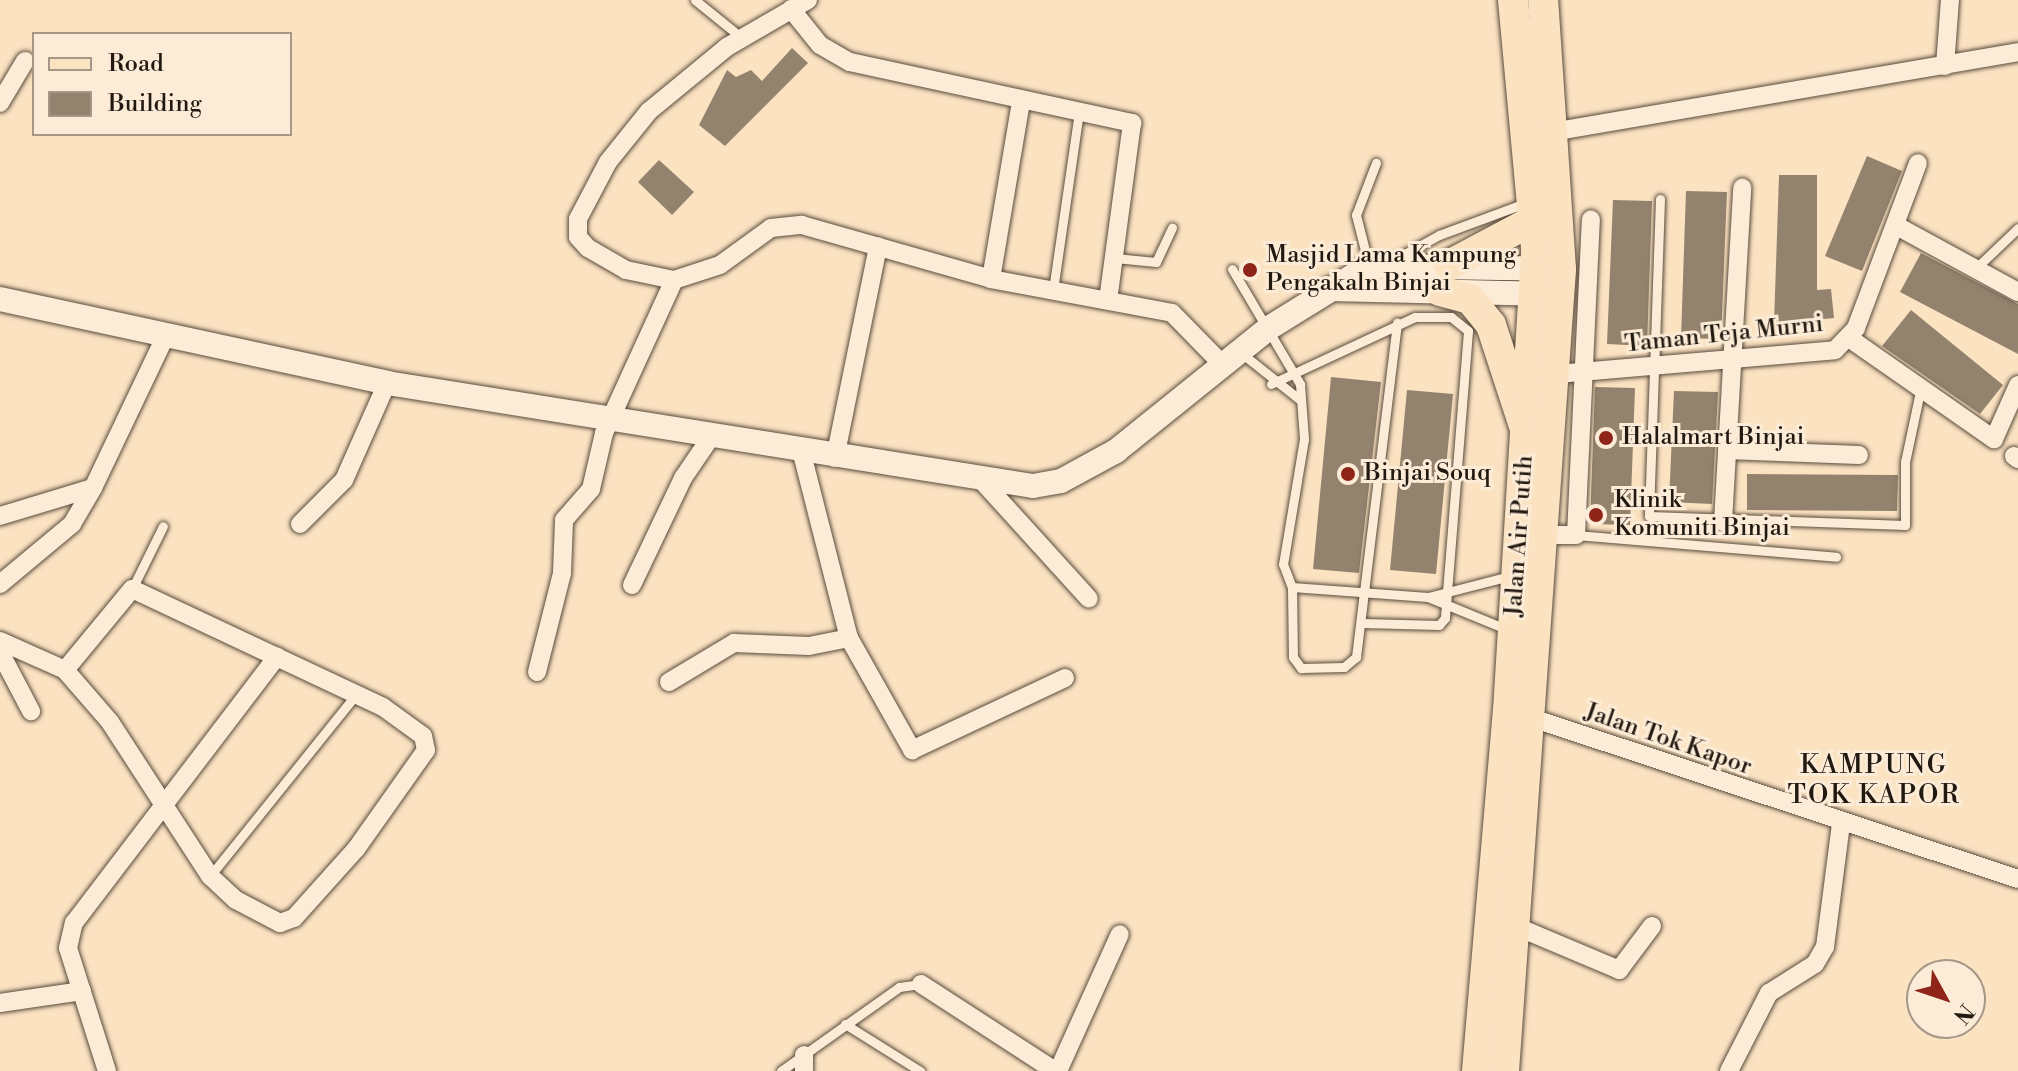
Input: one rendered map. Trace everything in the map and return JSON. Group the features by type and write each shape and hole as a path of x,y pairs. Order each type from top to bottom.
{"main road":[{"name":"Jalan Air Putih","path":"1477,1071 1503,921 1532,718 1546,535 1572,373 1548,281 1534,210 1513,0"},
{"name":"Jalan Air Putih","path":"1504,1071 1503,921 1517,574 1527,431 1548,281 1557,131 1543,0"},
{"path":"1527,431 1511,403 1491,325 1470,299 1445,278 1534,210"}],"street":[{"path":"1945,66 1950,0"},
{"path":"1108,300 1135,130 1124,117 1021,102 850,62 820,45 799,4 742,38 649,111 608,162 578,219 578,237 597,255 674,280 720,265 778,226 878,246 991,279 1108,300 1181,318 1230,357"},
{"path":"1557,131 2018,52"},
{"path":"0,103 25,61"},
{"path":"991,279 1021,102"},
{"name":"Taman Teja Murni","path":"1572,373 1823,354 1849,338 1918,163"},
{"path":"1723,522 1742,188"},
{"path":"1546,535 1576,535 1572,373 1591,219"},
{"path":"1895,225 2018,292"},
{"path":"835,458 878,246"},
{"path":"0,299 387,383 984,483 1033,486 1088,470 1230,357 1329,289 1379,265 1445,278"},
{"path":"1329,289 1445,278 1548,281"},
{"path":"537,672 562,573 564,520 591,489 610,420 674,280"},
{"path":"0,584 72,524 93,488 166,335"},
{"path":"1849,338 1922,384 1994,439 2018,385"},
{"path":"300,524 344,480 387,383"},
{"path":"632,585 683,478 711,437"},
{"path":"801,450 849,638 912,750 1065,678"},
{"path":"1727,450 1859,455"},
{"path":"984,483 1089,599"},
{"path":"0,516 93,488"},
{"path":"0,641 65,670 110,722 161,809 210,876 236,900 283,924 356,849 426,745 357,693 132,589 65,670"},
{"path":"669,682 734,643 809,646 849,638"},
{"path":"0,652 31,711"},
{"path":"107,1071 68,948 74,923 277,657"},
{"name":"Jalan Tok Kapor","path":"1532,718 1841,824 2018,879"},
{"path":"1729,1071 1769,993 1815,964 1825,947 1841,824"},
{"path":"1503,921 1619,970 1652,926"},
{"path":"921,984 1057,1071 1120,934"},
{"path":"0,1003 82,991"}],"lane":[{"path":"695,0 742,38"},
{"path":"1053,290 1079,110"},
{"path":"1376,163 1356,215 1379,265 1439,235 1534,210"},
{"path":"1660,199 1649,516 1723,522 1905,525 1905,462 1922,384"},
{"path":"1115,258 1156,262 1172,227"},
{"path":"1975,269 2018,228"},
{"path":"1232,269 1295,367 1304,439 1283,564 1292,587 1293,657 1301,668 1352,663 1369,594 1397,322"},
{"path":"1271,384 1295,367 1397,322 1451,317 1471,340 1448,603 1439,625 1363,623"},
{"path":"1230,357 1299,399"},
{"path":"132,589 163,526"},
{"path":"1576,535 1836,557"},
{"path":"1428,597 1449,589 1517,574"},
{"path":"1292,587 1428,597 1514,632"},
{"path":"210,876 357,693"},
{"path":"781,1071 804,1063 845,1024 899,987 921,984"},
{"path":"845,1024 920,1071"}],"building":[{"path":"792,48 808,63 725,146 699,125 727,70 736,77 751,70 762,81"},
{"path":"1867,156 1902,171 1862,271 1825,256"},
{"path":"659,160 694,192 672,215 638,182"},
{"path":"1779,175 1817,175 1817,290 1831,289 1834,318 1774,324"},
{"path":"1686,191 1727,192 1721,339 1681,338"},
{"path":"1613,200 1652,201 1647,346 1607,344"},
{"path":"1921,253 2018,304 2018,354 1900,292"},
{"path":"1911,310 2003,385 1980,414 1882,346"},
{"name":"Binjai Souq","path":"1331,377 1381,382 1359,573 1313,569"},
{"path":"1595,387 1635,388 1630,525 1590,524"},
{"path":"1407,390 1453,394 1436,574 1390,570"},
{"path":"1674,391 1718,392 1712,504 1669,502"},
{"path":"1747,474 1898,475 1897,511 1747,510"}],"place":[{"name":"Masjid Lama Kampung Pengakaln Binjai","path":"1250,270"},
{"name":"Halalmart Binjai","path":"1606,438"},
{"name":"Binjai Souq","path":"1348,474"},
{"name":"Klinik Komuniti Binjai","path":"1596,515"}],"district":[{"name":"KAMPUNG TOK KAPOR","path":"1874,781"}]}
